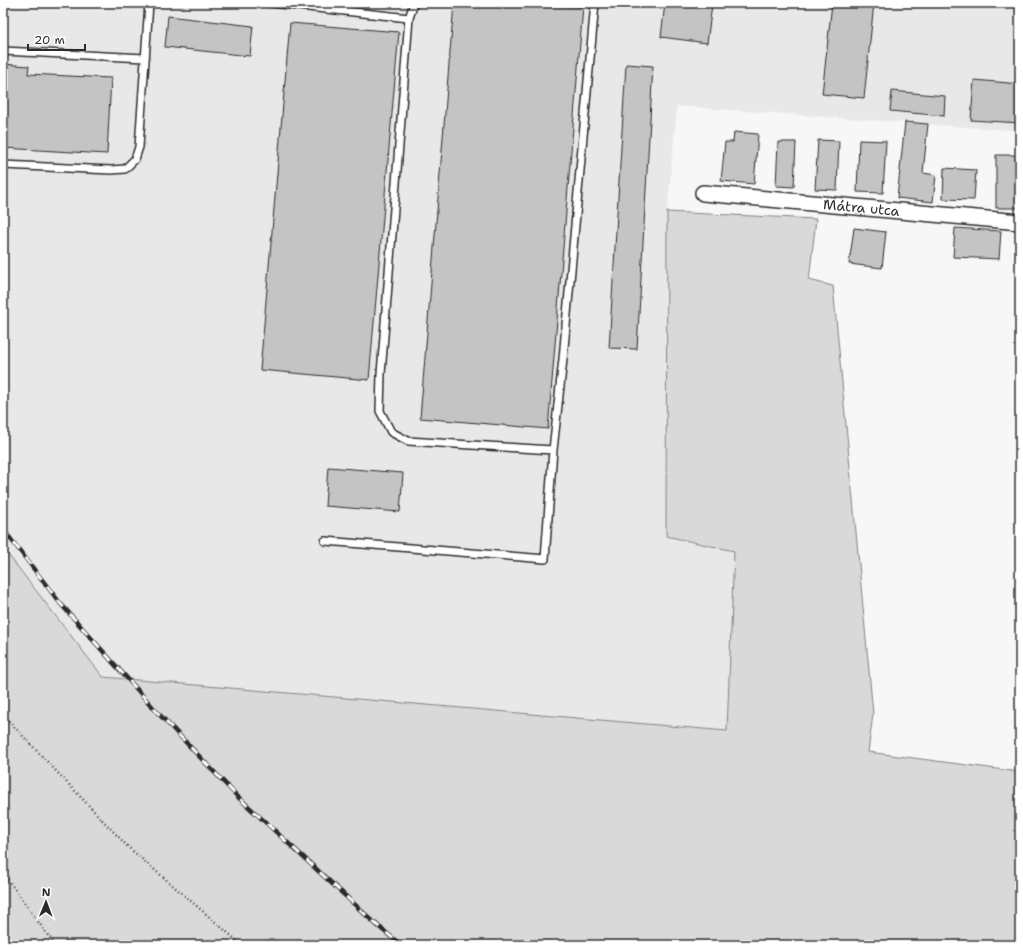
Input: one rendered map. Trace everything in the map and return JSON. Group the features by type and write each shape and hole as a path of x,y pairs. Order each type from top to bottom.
{"street":[{"name":"Mátra utca","path":"703,193 1020,222"}],"lane":[{"path":"3,165 111,170 125,169 135,159 139,147 149,3"},
{"path":"271,3 409,18"},
{"path":"414,3 409,18 381,374 380,411 391,432 408,441 552,450"},
{"path":"325,541 545,559 552,450 563,359 595,3"},
{"path":"3,51 146,58"}],"path":[{"path":"3,715 128,847 242,945"},
{"path":"3,873 55,945"}],"shaded area":[{"path":"3,3 1020,3 1020,131 677,106 667,212 666,536 734,551 727,731 103,677 3,548"},
{"path":"667,212 816,219 809,280 833,286 873,714 868,752 1020,772 1020,945 3,945 3,548 103,677 727,731 734,551 666,536"}],"building":[{"path":"454,3 533,3 583,7 548,429 420,418"},
{"path":"665,3 700,3 712,5 707,43 661,37"},
{"path":"832,3 874,3 864,98 822,94"},
{"path":"168,16 253,26 250,56 165,47"},
{"path":"290,23 399,32 369,380 260,370"},
{"path":"3,64 29,66 28,74 111,78 107,154 3,148"},
{"path":"626,64 653,66 637,349 609,348"},
{"path":"974,80 1020,84 1020,123 971,120"},
{"path":"892,91 945,96 944,116 890,111"},
{"path":"905,122 928,124 923,173 936,175 933,202 897,198"},
{"path":"734,132 758,134 754,184 721,181 725,142 733,142"},
{"path":"818,140 839,141 837,190 815,189"},
{"path":"859,140 886,141 883,193 857,192"},
{"path":"778,142 796,142 794,187 776,186"},
{"path":"996,155 1016,155 1016,164 1020,164 1019,208 996,208"},
{"path":"944,168 976,170 974,200 943,199"},
{"path":"854,228 886,232 882,268 849,264"},
{"path":"955,228 1001,231 999,259 953,257"},
{"path":"328,467 403,473 400,512 325,506"}],"railway":[{"path":"3,529 60,603 158,713 237,796 378,926 401,945"}]}
